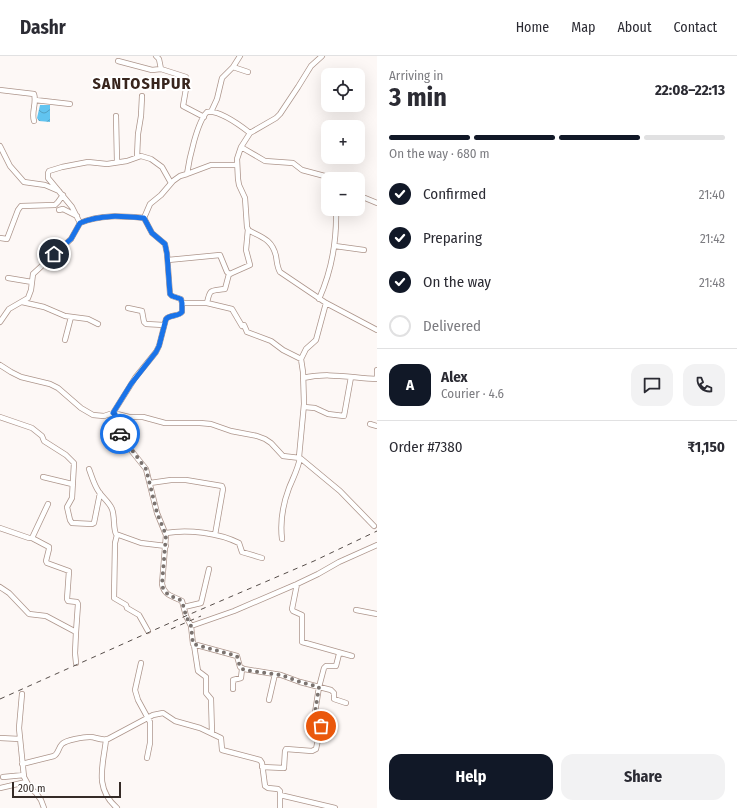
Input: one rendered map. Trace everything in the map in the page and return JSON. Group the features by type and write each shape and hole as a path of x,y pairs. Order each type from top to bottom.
{"street":[{"path":"156,56 159,59 161,69"},
{"path":"211,112 217,99 222,78 233,67 240,56"},
{"path":"230,274 250,265 246,250 248,229 245,198 239,184 237,165 240,148 250,133 276,118 280,114 311,66 322,56"},
{"path":"118,61 152,70 161,69 186,77 187,83 183,106 204,117"},
{"path":"233,67 248,72"},
{"path":"0,90 32,93 35,95 33,111 34,121"},
{"path":"137,157 142,96"},
{"path":"35,100 70,104"},
{"path":"187,174 193,145 207,112 216,113 240,125 250,133"},
{"path":"116,116 117,162"},
{"path":"0,146 10,166 24,182 45,186 61,193"},
{"path":"240,148 265,161 293,164 302,170 321,175"},
{"path":"80,223 72,206 48,178 49,171 88,162 103,164 127,161 137,157 145,157 151,159 162,167 173,181"},
{"path":"144,218 150,204 161,195 173,181 211,165 237,165"},
{"path":"0,238 7,239 21,206 55,205 58,202 61,193"},
{"path":"365,198 377,203"},
{"path":"59,210 63,209 77,216"},
{"path":"0,322 9,309 28,298 35,272 71,239 80,223 115,215 144,218"},
{"path":"319,299 329,272 335,246 336,216"},
{"path":"144,218 152,233 165,244 168,260 170,294 181,299 182,312 179,315 172,315 168,317 164,322 159,346 131,384 114,413 113,424 146,469 153,483 157,513 170,533"},
{"path":"248,229 268,241 274,251 280,272 319,299 377,330"},
{"path":"335,246 364,250"},
{"path":"168,260 220,255 230,274 225,289 212,290 209,292 207,303"},
{"path":"8,278 32,282"},
{"path":"22,302 44,307 64,316 88,319 98,324"},
{"path":"182,303 207,303 232,309 247,332 271,341 283,350 301,359"},
{"path":"282,539 281,533 284,504 300,458 304,406 301,359 306,349 316,340 326,303"},
{"path":"128,308 142,310 144,322 146,324 164,326"},
{"path":"65,340 70,317"},
{"path":"0,365 20,377 50,384 58,388 93,415 104,416 114,413 129,417 143,417 165,423 191,422 211,424 231,431 256,436 271,443 283,456 300,458 327,480 374,526"},
{"path":"303,378 310,376 335,375 377,379 377,370"},
{"path":"304,406 315,408 328,414 344,416 351,377"},
{"path":"0,417 32,428 38,432 44,441 74,463 72,498 67,507 72,523 94,523 100,493"},
{"path":"125,441 129,417"},
{"path":"370,424 377,426"},
{"path":"89,469 100,493 108,501 115,523 115,531 117,535 114,598 126,605 127,608 140,615 148,631"},
{"path":"43,477 72,484"},
{"path":"153,483 171,480 186,480 222,486 223,489 215,536"},
{"path":"32,538 48,504"},
{"path":"0,528 32,538 49,548 46,561 69,571 67,600 77,602 78,604 75,653 76,663"},
{"path":"170,533 215,536 237,542 240,545 242,552 262,558"},
{"path":"170,533 166,546 162,589 166,594 182,601 186,616 191,626 192,641 194,644 198,671 206,677 206,693 211,699 212,733"},
{"path":"117,535 141,543 166,546"},
{"path":"191,626 297,584 339,562 377,546"},
{"path":"184,607 201,603 209,569"},
{"path":"297,584 292,609 293,611 302,615 302,642 339,654 352,656"},
{"path":"0,587 9,593 29,614 46,616 76,632"},
{"path":"356,610 377,614"},
{"path":"194,644 237,656 242,669 241,678 233,680 233,689"},
{"path":"262,767 284,768 286,749 314,751 316,749 321,725 315,722 314,719 319,687 324,668 326,666 336,666 339,654"},
{"path":"141,663 135,690 138,700 148,718 151,734 147,758"},
{"path":"242,669 275,674 319,687 333,692 334,699 346,703"},
{"path":"270,700 275,674"},
{"path":"22,694 20,739 24,775 26,782 36,792 44,808"},
{"path":"22,764 54,756 58,753 65,742 90,737 106,740 158,713 163,713 175,721 212,733 220,738 222,750 261,761 265,786 268,788 278,789 280,795 280,808"},
{"path":"320,728 331,734"},
{"path":"0,738 20,739"},
{"path":"106,740 101,781 107,799 117,808"},
{"path":"3,777 24,775"},
{"path":"0,788 26,782"},
{"path":"280,795 335,808"}],"water":[{"path":"40,105 50,105 50,122 39,121 37,118"}],"railway":[{"path":"0,699 181,618 314,561 377,531"},
{"path":"171,629 201,616"}],"way so far":[{"path":"120,434 146,469 148,474 157,513 166,535 162,589 166,594 182,601 186,616 191,626 193,644 237,656 240,667 244,670 281,675 319,687 314,720 321,726"}],"district":[{"name":"SANTOSHPUR","path":"142,83"}],"route":[{"path":"54,254 71,239 80,223 115,215 144,218 152,233 165,244 170,294 181,299 182,312 179,315 172,315 166,319 156,352 131,384 113,413 115,414 113,424 120,434"}]}
